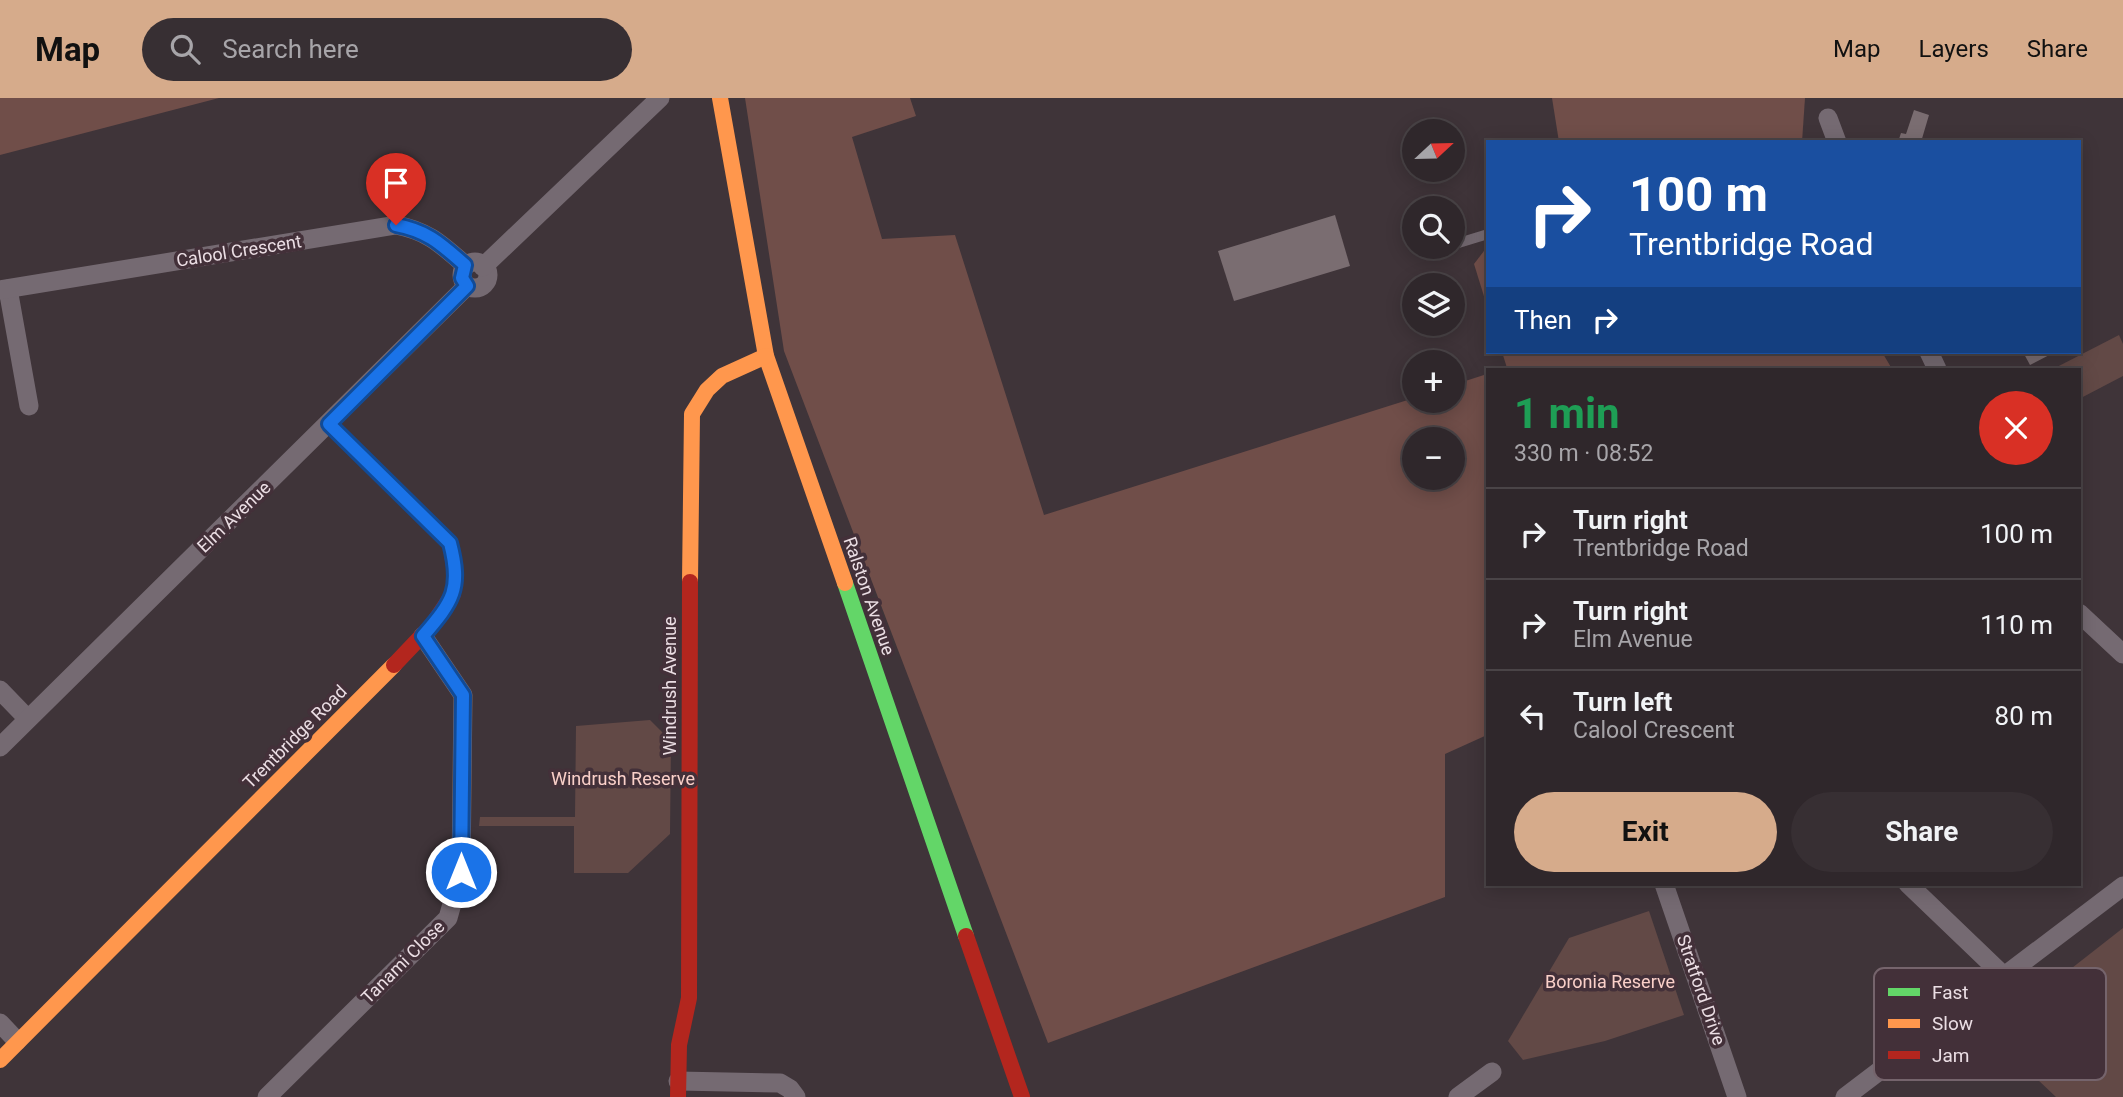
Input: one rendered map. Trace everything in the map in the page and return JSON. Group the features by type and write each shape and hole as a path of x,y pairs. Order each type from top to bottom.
{"street":[{"path":"474,266 660,98"},
{"name":"Ralston Avenue","path":"720,98 766,356 1022,1097"},
{"path":"1828,118 1836,140"},
{"name":"Calool Crescent","path":"4,289 396,225 414,228 432,236 474,266"},
{"name":"Elm Avenue","path":"0,747 467,286 479,287 484,284 487,271 474,266"},
{"path":"4,289 29,406"},
{"name":"Windrush Avenue","path":"678,1089 679,1045 689,998 688,745 692,414 704,393 717,378 766,356"},
{"name":"Trentbridge Road","path":"0,1060 423,636 441,616 456,589 457,567 450,543 329,424"},
{"path":"2081,615 2123,654"},
{"name":"Tanami Close","path":"267,1097 448,918 461,872 463,695 423,636"},
{"path":"0,690 28,719"},
{"name":"Stratford Drive","path":"1665,886 1737,1097"},
{"path":"1910,886 1996,968"},
{"path":"2015,968 2123,886"},
{"path":"0,1023 17,1041"},
{"path":"1458,1097 1492,1072"},
{"path":"1845,1097 1874,1075"},
{"path":"678,1089 780,1083 790,1088 796,1097"}],"lane":[{"path":"1465,241 1486,235"}],"green space":[{"path":"2119,335 2123,344 2123,376 2081,398 2081,368 2055,368"},
{"name":"Windrush Reserve","path":"650,720 671,741 670,834 628,873 574,873 574,826 479,826 480,817 575,817 576,726"},
{"name":"Boronia Reserve","path":"1649,911 1684,1015 1605,1041 1523,1060 1508,1041 1569,938"},
{"path":"2123,928 2123,1097 2056,1097 2038,1080 2106,1080 2106,968 2072,968"}],"shaded area":[{"path":"0,98 219,98 0,155"},
{"path":"745,98 910,98 916,116 852,137 882,239 955,235 1044,515 1402,402 1402,413 1465,413 1465,381 1486,374 1486,735 1445,754 1445,897 1048,1043 784,351"},
{"path":"1552,98 1805,98 1802,140 1559,140"},
{"path":"1486,248 1486,303 1474,264"},
{"path":"1503,354 1883,354 1891,368 1507,368"}],"building":[{"path":"1914,110 1929,115 1922,140 1899,140 1901,133 1906,134"},
{"path":"1335,215 1350,266 1234,301 1218,251"},
{"path":"2024,354 2051,354 2030,365"}],"traffic: fast":[{"path":"845,583 966,936"}],"traffic: slow":[{"path":"720,98 766,356 845,583"},
{"path":"690,582 692,414 707,390 722,376 766,356"},
{"path":"0,1060 394,665"}],"traffic: jam":[{"path":"329,424 450,543 455,572 453,594 433,624 394,665"},
{"path":"678,1097 679,1045 689,998 690,582"},
{"path":"966,936 1022,1097"}],"route":[{"path":"396,225 414,228 432,236 449,250 465,265 462,278 467,286 329,424 450,543 457,567 456,589 441,616 423,636 463,695 461,872"}]}
